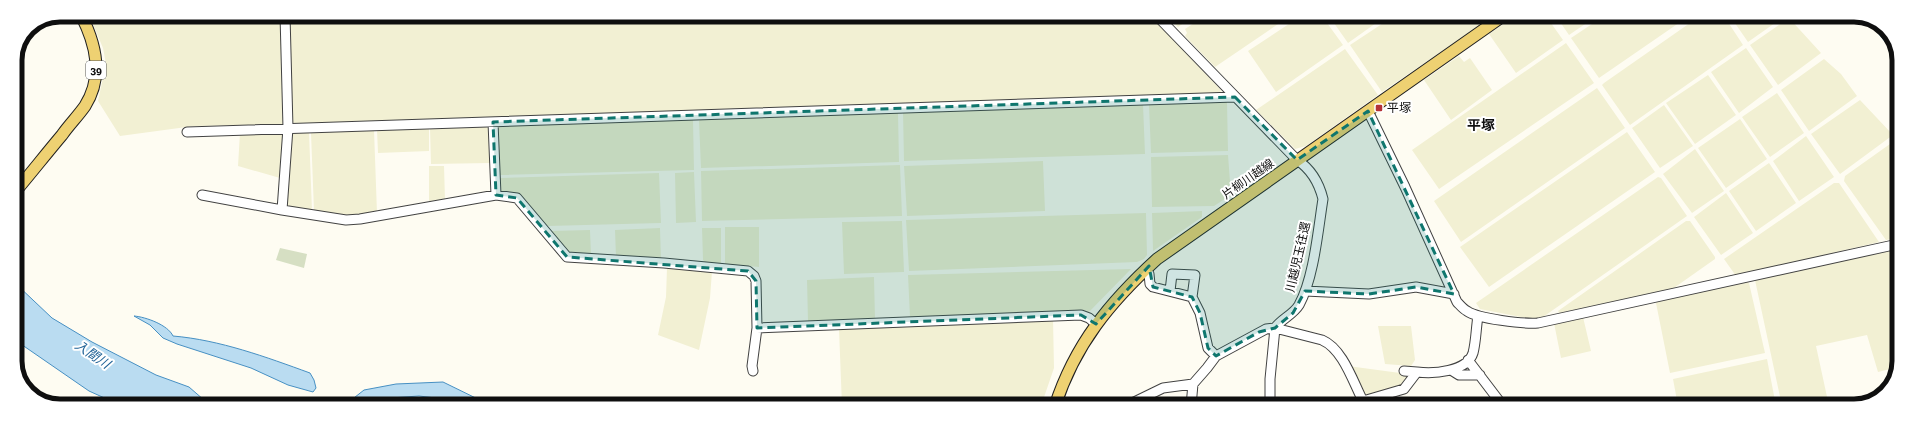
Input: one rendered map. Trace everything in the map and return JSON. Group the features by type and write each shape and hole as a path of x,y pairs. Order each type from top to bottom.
{"main road":[{"name":"39","path":"22,183 73,121 88,99 96,74 93,42 84,22"},
{"name":"片柳川越線","path":"1058,399 1076,355 1096,324 1111,305 1158,259 1494,22"}],"street":[{"path":"282,210 288,128 285,22"},
{"name":"川越児玉往還","path":"1162,22 1297,160 1305,165 1317,182 1323,198 1312,263 1305,291 1299,305 1275,328"},
{"path":"187,132 1235,97"},
{"path":"1368,111 1458,302 1467,312 1478,316 1529,324 1892,245"},
{"path":"493,122 496,195"},
{"path":"202,195 346,220 360,220 496,195 516,198 567,257 748,270 754,276 756,281 757,328 752,366 753,371"},
{"path":"1146,270 1149,274 1150,284 1153,287 1192,297"},
{"path":"1170,291 1172,274 1195,275 1192,297 1200,313 1208,348 1216,356"},
{"path":"1305,291 1369,294 1416,287 1454,294"},
{"path":"757,328 1081,316 1089,318 1096,324"},
{"path":"1404,370 1437,373 1451,370 1468,360 1472,354 1478,316"},
{"path":"1270,399 1270,379 1275,328"},
{"path":"1192,399 1193,384 1216,356 1259,332 1275,328 1329,344 1342,360 1361,399"},
{"path":"1468,360 1498,399"},
{"path":"1451,370 1459,374 1480,375"},
{"path":"1377,399 1404,389 1417,372"},
{"path":"1140,399 1162,388 1193,384"}],"highlighted area":[{"path":"1235,97 1297,160 1368,111 1454,294 1416,287 1369,294 1305,291 1293,313 1275,328 1259,332 1216,356 1208,348 1200,313 1192,297 1153,287 1149,266 1096,324 1081,315 757,328 756,281 748,271 567,257 517,198 496,195 493,122"}],"shaded area":[{"path":"92,22 280,22 284,123 282,125 194,126 120,136 98,101 106,64 103,48"},
{"path":"289,22 1157,22 1220,89 1221,93 525,116 467,120 295,124 292,121"},
{"path":"1173,22 1185,22 1178,27"},
{"path":"1196,22 1281,22 1215,67 1185,36 1187,33 1185,29"},
{"path":"1292,22 1326,22 1343,45 1276,92 1248,51"},
{"path":"1333,22 1378,22 1348,43"},
{"path":"1385,22 1484,22 1382,92 1350,45"},
{"path":"1506,22 1550,22 1563,40 1516,73 1489,34"},
{"path":"1560,22 1588,22 1569,35"},
{"path":"1595,22 1680,22 1599,78 1571,38"},
{"path":"1691,22 1728,22 1743,45 1630,125 1602,85"},
{"path":"1734,22 1776,22 1748,42"},
{"path":"1783,22 1793,22 1821,53 1778,85 1750,45"},
{"path":"1566,43 1594,83 1439,189 1412,150"},
{"path":"1746,48 1773,87 1739,113 1711,72"},
{"path":"1345,49 1378,95 1306,146 1295,149 1256,110"},
{"path":"1459,56 1464,62 1470,58 1492,90 1451,120 1424,80"},
{"path":"1824,59 1841,74 1857,96 1809,131 1781,90"},
{"path":"1708,75 1736,115 1695,144 1666,103"},
{"path":"1597,88 1625,128 1461,242 1434,201"},
{"path":"1777,93 1804,133 1770,157 1742,117"},
{"path":"1860,100 1892,136 1840,174 1811,134"},
{"path":"1227,102 1228,151 1151,153 1149,105"},
{"path":"1143,104 1145,154 904,161 903,112"},
{"path":"1664,105 1693,146 1660,168 1632,128"},
{"path":"898,113 899,162 701,168 699,121 701,119"},
{"path":"693,119 694,170 498,175 496,130 499,125"},
{"path":"1740,119 1767,159 1726,188 1698,148"},
{"path":"485,126 489,129 490,163 431,164 430,128"},
{"path":"429,128 429,151 378,153 377,130"},
{"path":"374,130 377,213 339,216 314,211 311,133"},
{"path":"294,132 309,132 312,211 286,207 292,134"},
{"path":"1627,132 1655,172 1489,287 1460,247"},
{"path":"240,133 281,133 284,136 280,178 238,166"},
{"path":"1806,136 1834,177 1799,201 1773,161"},
{"path":"1892,143 1892,239 1886,240 1844,181 1845,176"},
{"path":"1695,149 1724,191 1692,213 1663,174"},
{"path":"1228,155 1231,195 1214,206 1152,207 1151,157"},
{"path":"1043,161 1045,211 907,216 904,166"},
{"path":"1769,163 1796,203 1756,231 1729,191"},
{"path":"900,165 902,216 702,221 701,171"},
{"path":"429,166 444,166 445,200 429,201"},
{"path":"694,172 696,222 676,223 675,173"},
{"path":"659,173 661,223 548,226 543,224 517,194 501,191 499,189 499,178"},
{"path":"1658,177 1661,178 1687,216 1543,317 1531,319 1480,309 1476,303"},
{"path":"1834,183 1839,183 1879,242 1736,276 1724,259"},
{"path":"1726,193 1753,233 1721,255 1694,217"},
{"path":"1202,211 1202,217 1153,251 1152,213"},
{"path":"1146,213 1147,255 1144,259 1137,262 909,271 906,220"},
{"path":"902,221 904,272 844,274 842,222"},
{"path":"1686,221 1690,221 1715,259 1671,290 1559,313 1558,311"},
{"path":"725,227 759,227 759,267 725,264"},
{"path":"660,228 661,259 616,257 615,230"},
{"path":"702,228 721,228 721,264 707,264 703,260"},
{"path":"590,230 591,254 568,253 551,234 551,231"},
{"path":"1892,249 1891,369 1878,372 1867,335 1816,346 1827,399 1780,399 1755,280"},
{"path":"667,268 712,271 710,298 699,350 658,335 666,297"},
{"path":"1131,269 1089,312 910,317 908,275"},
{"path":"874,277 875,319 808,322 807,280"},
{"path":"1746,281 1749,283 1765,353 1670,373 1656,303 1658,301"},
{"path":"1583,317 1591,351 1561,358 1554,323"},
{"path":"1053,319 1054,368 1043,399 842,399 839,329"},
{"path":"1378,326 1411,326 1415,360 1411,366 1385,364"},
{"path":"1767,359 1775,399 1677,399 1673,379"},
{"path":"1348,366 1400,373 1408,377 1403,387 1363,397"}],"green space":[{"path":"280,248 307,254 304,268 276,260"}],"water":[{"path":"1874,27 1883,35 1890,48"},
{"name":"入間川","path":"22,290 52,318 92,342 156,375 189,387 203,399 107,399 89,391 22,345"},
{"path":"134,316 162,325 173,336 225,345 260,355 310,373 316,388 313,392 288,385 251,368 177,344 163,338 150,325"},
{"path":"443,382 478,399 444,399 419,396 353,399 364,390 396,384"}],"place":[{"name":"平塚","path":"1379,108"}],"district":[{"name":"平塚","path":"1481,125"}]}
